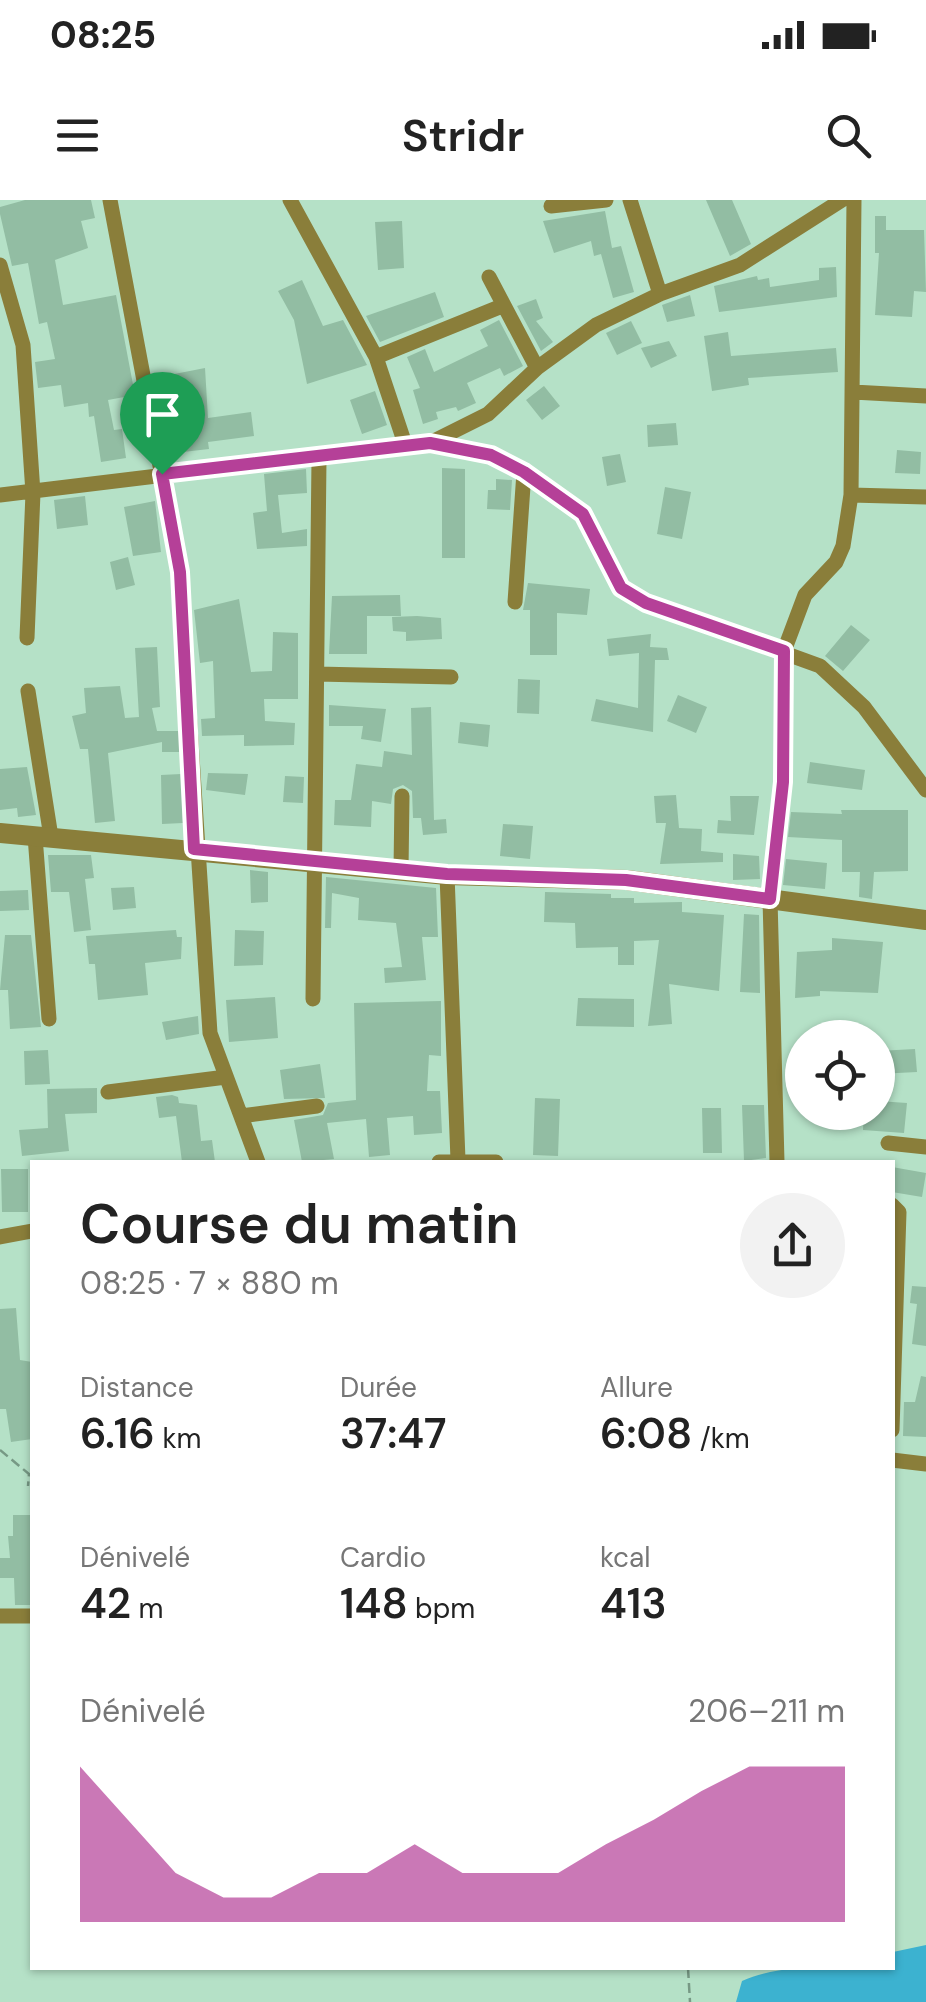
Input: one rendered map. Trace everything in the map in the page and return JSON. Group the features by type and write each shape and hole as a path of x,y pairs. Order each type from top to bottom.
{"street":[{"path":"110,200 180,572 194,849 210,1032 257,1160"},
{"path":"290,200 376,358 406,446"},
{"path":"552,206 606,200"},
{"path":"630,200 660,294"},
{"path":"430,443 488,414 537,368 596,325 660,294 740,264 842,200"},
{"path":"778,1160 770,899 783,782 784,651 806,595 836,562 843,546 851,495 854,200"},
{"path":"0,265 23,344 33,493 27,638"},
{"path":"490,277 537,368"},
{"path":"376,358 502,306"},
{"path":"853,392 926,396"},
{"path":"0,495 430,443 491,455 524,472 583,514 621,588 646,603 820,666 864,706 926,790"},
{"path":"313,998 319,459"},
{"path":"515,602 524,472"},
{"path":"851,495 926,497"},
{"path":"317,674 451,677"},
{"path":"28,691 43,836 48,1019"},
{"path":"401,870 402,796"},
{"path":"0,833 447,874 626,880 926,920"},
{"path":"447,874 458,1160"},
{"path":"108,1092 226,1077"},
{"path":"240,1116 317,1106"},
{"path":"888,1143 926,1147"},
{"path":"895,1208 900,1212 895,1348"},
{"path":"0,1237 30,1232"},
{"path":"895,1460 926,1464"},
{"path":"0,1616 30,1616"}],"path":[{"path":"0,1450 29,1474 28,1486"},
{"path":"688,1970 690,2002"}],"water":[{"path":"926,1945 926,2002 736,2002 742,1981 760,1975 788,1970 895,1970 895,1952"}],"building":[{"path":"25,200 91,200 95,218 81,221 88,248 55,260 63,305 116,295 135,395 108,400 114,430 122,429 126,458 101,462 94,416 89,417 88,403 64,407 61,385 38,388 35,362 55,359 47,322 39,324 28,263 12,266 0,214 0,207"},
{"path":"706,200 732,200 751,244 730,256"},
{"path":"605,211 612,248 621,246 634,292 613,298 601,254 594,256 591,241 554,253 543,221"},
{"path":"875,216 886,216 886,230 924,230 926,292 914,291 912,317 875,315 879,253 875,253"},
{"path":"402,221 404,268 378,270 375,222"},
{"path":"836,267 837,297 719,312 714,286 757,276 758,280 769,278 770,287 819,280 819,268"},
{"path":"302,280 323,326 343,320 367,365 307,384 294,320 278,291"},
{"path":"435,292 444,317 380,342 366,316"},
{"path":"690,295 695,316 667,322 662,305"},
{"path":"536,299 543,318 536,321 553,342 541,351 517,306"},
{"path":"499,320 523,366 504,376 500,368 467,383 476,403 458,411 456,407 436,412 438,419 423,424 413,390 420,388 407,357 425,349 434,372 488,346 480,330"},
{"path":"631,321 642,343 617,355 606,333"},
{"path":"728,332 731,356 836,348 838,372 748,378 749,385 712,391 704,336"},
{"path":"669,341 677,356 651,368 641,348"},
{"path":"205,368 208,418 251,412 254,436 208,442 209,449 183,452 179,412 162,414 159,377"},
{"path":"544,386 560,406 542,420 526,400"},
{"path":"375,391 387,425 362,434 350,400"},
{"path":"676,423 678,445 648,447 647,425"},
{"path":"897,450 921,452 920,474 895,473"},
{"path":"620,454 626,482 607,486 602,457"},
{"path":"442,468 465,469 465,558 442,558"},
{"path":"306,469 307,493 278,495 282,533 307,529 307,546 257,549 253,513 267,511 264,474"},
{"path":"496,479 512,480 510,510 487,509 488,490 496,490"},
{"path":"665,487 691,492 682,539 657,534"},
{"path":"85,496 88,525 57,529 54,500"},
{"path":"155,501 161,552 133,556 124,507"},
{"path":"128,557 135,585 116,590 110,562"},
{"path":"528,583 590,589 587,615 557,613 557,655 530,655 530,610 523,610"},
{"path":"400,595 401,616 367,616 367,654 329,654 332,596"},
{"path":"239,599 251,672 272,671 273,632 298,633 298,699 264,699 265,721 295,723 294,745 244,746 244,735 202,736 201,719 215,718 213,661 200,663 194,610"},
{"path":"392,617 441,618 442,639 406,641 406,632 393,631"},
{"path":"851,625 870,640 843,671 825,656"},
{"path":"651,634 650,647 667,648 669,660 655,660 653,732 591,721 596,699 638,708 639,653 609,656 607,639"},
{"path":"157,647 160,707 152,708 157,731 179,731 180,752 162,752 162,742 108,753 115,821 95,823 88,749 80,749 72,716 86,713 84,688 120,686 125,718 139,717 135,648"},
{"path":"518,679 540,680 539,714 517,713"},
{"path":"678,695 707,707 696,733 667,721"},
{"path":"329,705 386,709 381,742 361,739 363,726 329,726"},
{"path":"431,707 434,820 446,819 447,833 423,835 421,818 413,818 412,791 403,785 393,789 391,804 372,801 371,827 334,825 335,800 351,800 356,764 382,767 384,751 412,755 411,708"},
{"path":"460,722 490,725 488,747 458,743"},
{"path":"810,762 865,770 862,790 807,783"},
{"path":"27,767 36,815 18,817 17,808 0,810 0,769"},
{"path":"208,773 248,774 245,795 206,790"},
{"path":"181,774 183,823 162,824 161,775"},
{"path":"285,776 304,777 303,803 283,802"},
{"path":"676,795 679,828 702,829 701,851 723,853 723,862 660,864 666,823 656,823 654,796"},
{"path":"730,796 759,796 754,835 717,833 718,820 731,821"},
{"path":"841,810 908,810 908,871 874,872 872,899 859,897 860,872 842,872 842,840 788,837 791,812 842,814"},
{"path":"503,824 533,826 530,859 500,856"},
{"path":"733,854 759,856 760,879 733,880"},
{"path":"48,855 91,855 94,878 85,879 91,930 74,932 69,892 51,892"},
{"path":"786,859 827,863 825,889 783,885"},
{"path":"250,870 268,872 268,902 251,903"},
{"path":"326,877 436,888 438,937 422,937 426,980 385,983 384,968 402,967 396,923 358,920 359,898 332,893 331,928 325,928"},
{"path":"134,887 136,908 113,910 111,888"},
{"path":"28,890 29,910 0,911 0,891"},
{"path":"545,892 611,894 611,898 634,898 634,903 682,902 682,912 724,915 719,991 669,984 672,1024 648,1026 659,940 634,941 634,965 618,965 618,947 576,948 575,923 544,922"},
{"path":"744,914 759,915 760,993 740,992"},
{"path":"176,930 177,937 182,937 181,959 145,963 148,995 98,1000 95,964 89,964 86,936"},
{"path":"235,930 264,931 263,965 234,966"},
{"path":"5,935 31,935 41,1027 10,1029 8,990 0,990"},
{"path":"832,938 883,942 878,993 820,991 820,996 795,998 797,952 832,950"},
{"path":"275,997 278,1038 229,1042 226,1000"},
{"path":"578,998 634,999 634,1027 576,1026"},
{"path":"441,1001 441,1056 429,1055 427,1091 440,1091 442,1133 414,1135 413,1116 387,1118 390,1155 369,1157 366,1119 327,1123 334,1159 302,1160 294,1120 323,1115 328,1103 356,1100 354,1003"},
{"path":"198,1016 199,1034 166,1040 162,1022"},
{"path":"915,1049 917,1072 895,1073 895,1050"},
{"path":"48,1050 50,1084 25,1085 24,1051"},
{"path":"320,1064 325,1098 284,1099 280,1070"},
{"path":"97,1088 97,1113 65,1114 69,1151 22,1156 19,1130 48,1128 47,1089"},
{"path":"172,1095 178,1097 179,1103 197,1105 201,1141 212,1140 215,1160 182,1160 176,1116 159,1118 156,1097"},
{"path":"535,1098 560,1099 558,1156 533,1155"},
{"path":"895,1102 907,1103 904,1133 863,1130 895,1130"},
{"path":"742,1105 764,1105 766,1158 744,1160"},
{"path":"702,1108 721,1108 722,1153 703,1153"},
{"path":"895,1168 926,1173 922,1197 895,1192"},
{"path":"1,1169 28,1169 28,1212 2,1212"},
{"path":"912,1286 926,1287 926,1346 912,1344 917,1304 910,1303"},
{"path":"16,1308 20,1360 30,1362 30,1439 11,1442 6,1409 0,1409 0,1309"},
{"path":"921,1376 926,1377 926,1437 903,1436 904,1402 915,1402"},
{"path":"13,1515 30,1515 30,1605 15,1605 14,1578 0,1578 0,1558 10,1558 8,1536 13,1536"}],"route":[{"path":"430,443 491,455 524,472 583,514 621,588 646,603 784,651 783,782 770,899 626,880 447,874 194,849 180,572 162,474 319,459 430,443"}]}
